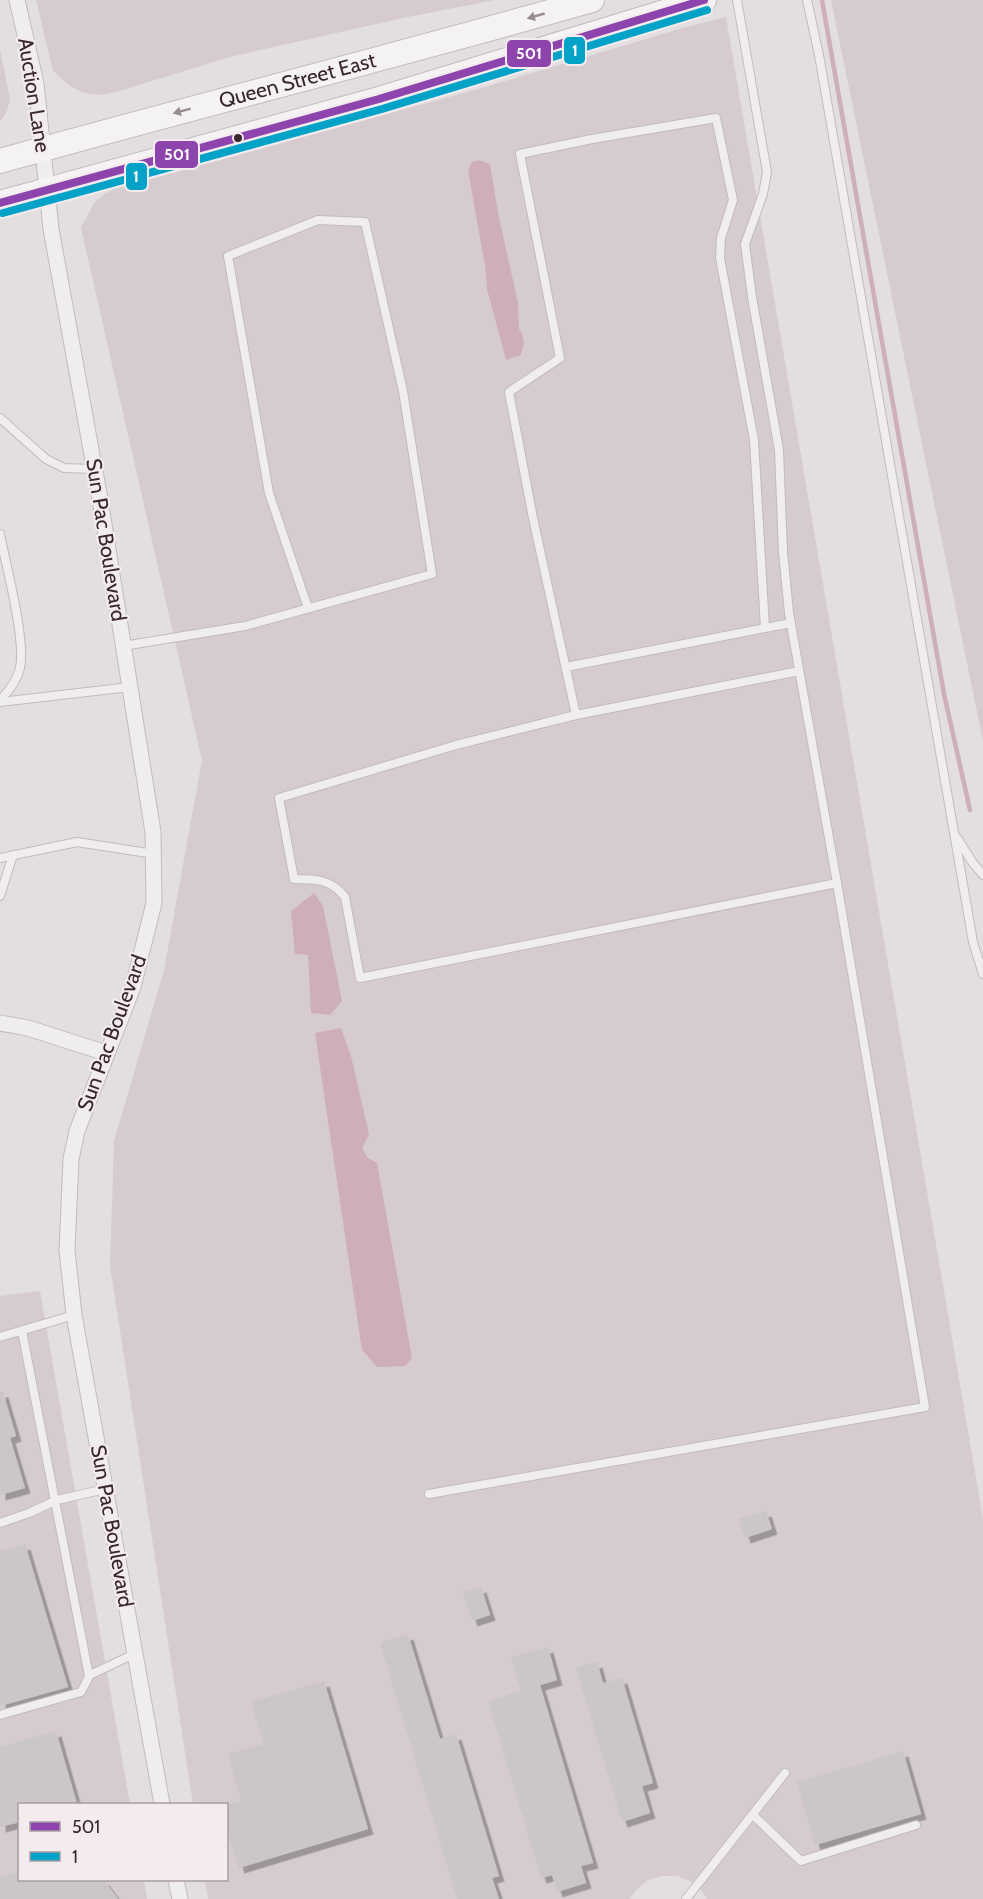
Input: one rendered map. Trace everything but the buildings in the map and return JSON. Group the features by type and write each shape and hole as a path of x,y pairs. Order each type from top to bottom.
{"main road":[{"name":"Queen Street East","path":"0,161 403,54 592,0"},
{"name":"Queen Street East","path":"0,203 379,99 704,0"}],"street":[{"name":"Auction Lane","path":"17,0 36,83 47,190"},
{"name":"Sun Pac Boulevard","path":"47,190 51,229 94,469 153,832 154,903 133,987 77,1131 71,1159 67,1250 74,1315 162,1803"},
{"path":"0,1023 28,1028 106,1053"},
{"path":"176,1881 180,1899"}],"lane":[{"path":"429,1494 925,1407 791,622 783,552 779,450 745,251 746,237 761,203 767,172 736,0"},
{"path":"807,0 973,942 983,974"},
{"path":"576,715 509,392 560,358 520,154 716,118 733,200 721,238 720,258 754,440 765,628"},
{"path":"123,646 245,626 432,574 403,391 365,222 318,220 228,256 269,493 308,608"},
{"path":"0,418 46,459 64,468 94,469"},
{"path":"0,534 20,635 20,668 0,701"},
{"path":"566,667 791,622"},
{"path":"799,671 576,715 456,745 279,798 294,879 316,879 327,882 339,889 345,897 360,978 837,883"},
{"path":"0,701 130,687"},
{"path":"954,834 983,875"},
{"path":"0,858 77,842 154,854"},
{"path":"0,896 13,855"},
{"path":"0,1338 74,1315"},
{"path":"0,1715 81,1692 89,1676 57,1500 22,1331"},
{"path":"0,1523 57,1500 105,1489"},
{"path":"89,1676 134,1654"},
{"path":"686,1899 785,1773"},
{"path":"753,1815 801,1861 916,1825"}],"shaded area":[{"path":"36,0 495,0 230,57 116,92 99,95 84,93 71,87 53,71"},
{"path":"831,0 983,0 983,741"},
{"path":"726,17 983,1519 983,1899 707,1899 702,1891 690,1881 677,1876 662,1876 648,1880 629,1899 208,1899 205,1881 228,1881 228,1803 193,1803 110,1266 114,1141 164,970 202,760 81,228 94,203 115,189 485,87"},
{"path":"0,49 10,99 7,111 0,122"},
{"path":"479,160 490,164 498,213 518,303 519,329 524,342 521,355 506,360 487,289 468,170 472,162"},
{"path":"314,893 323,906 342,1001 330,1015 311,1013 308,955 295,954 291,911"},
{"path":"341,1028 351,1056 369,1134 362,1149 368,1158 377,1163 412,1358 405,1366 377,1367 362,1350 315,1033"},
{"path":"40,1291 130,1803 18,1803 18,1881 144,1881 147,1899 0,1899 0,1296"}],"waterway":[{"path":"822,0 944,694 970,810"}],"transit line":[{"name":"501","path":"0,203 379,99 704,0"},
{"name":"1","path":"3,213 382,109 707,10"}]}
